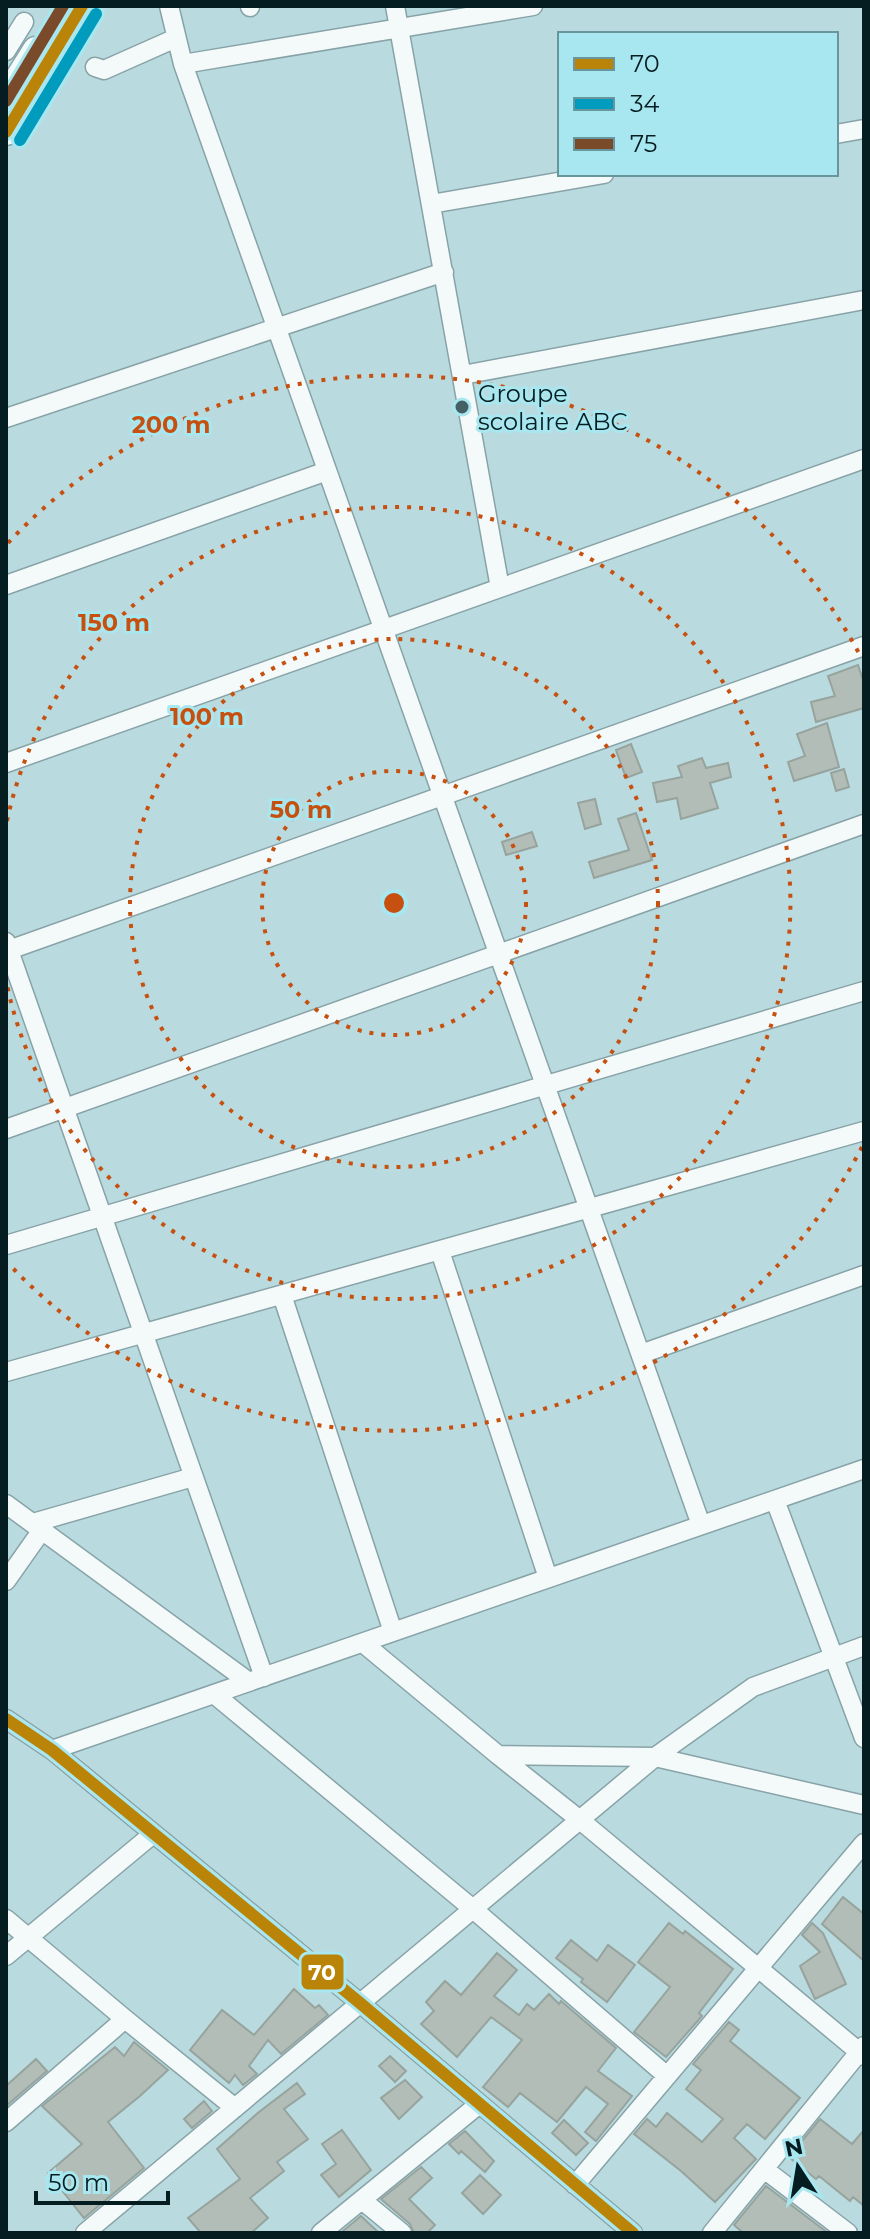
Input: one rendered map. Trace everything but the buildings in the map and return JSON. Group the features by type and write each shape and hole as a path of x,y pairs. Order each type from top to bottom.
{"highway":[{"path":"7,94 63,6"},
{"path":"6,132 82,6"}],"street":[{"path":"169,6 183,64 701,1525"},
{"path":"395,6 500,588"},
{"path":"183,64 533,6"},
{"path":"6,51 24,22"},
{"path":"95,67 104,70 176,38"},
{"path":"838,134 864,129"},
{"path":"431,204 592,176"},
{"path":"6,418 444,272"},
{"path":"463,375 864,300"},
{"path":"6,763 864,459"},
{"path":"6,585 327,471"},
{"path":"256,1679 193,1477 7,948 864,646"},
{"path":"6,1129 864,824"},
{"path":"6,1245 864,991"},
{"path":"6,1372 864,1131"},
{"path":"440,1251 548,1578"},
{"path":"641,1354 864,1275"},
{"path":"282,1295 393,1632"},
{"path":"52,1750 864,1469"},
{"path":"6,1581 38,1527 193,1477"},
{"path":"775,1500 864,1738"},
{"path":"6,1504 256,1679"},
{"path":"363,1643 862,2051 712,2233"},
{"path":"98,2229 235,2108 655,1757 753,1687 864,1646"},
{"path":"214,1694 473,1909 667,2076"},
{"path":"6,1719 52,1750 633,2233"},
{"path":"498,1755 655,1757 864,1805"},
{"path":"6,1956 153,1834"},
{"path":"575,2185 864,1843"},
{"path":"6,1919 235,2108"},
{"path":"6,2122 125,2019"},
{"path":"321,2233 478,2105"},
{"path":"764,2169 848,2233"},
{"path":"362,2200 402,2233"}],"transit line":[{"name":"75","path":"6,101 63,6"},
{"name":"70","path":"6,132 82,6"},
{"name":"34","path":"20,140 96,14"},
{"name":"70","path":"6,1719 52,1750 633,2233"}],"place":[{"name":"Groupe scolaire ABC","path":"462,407"}]}
